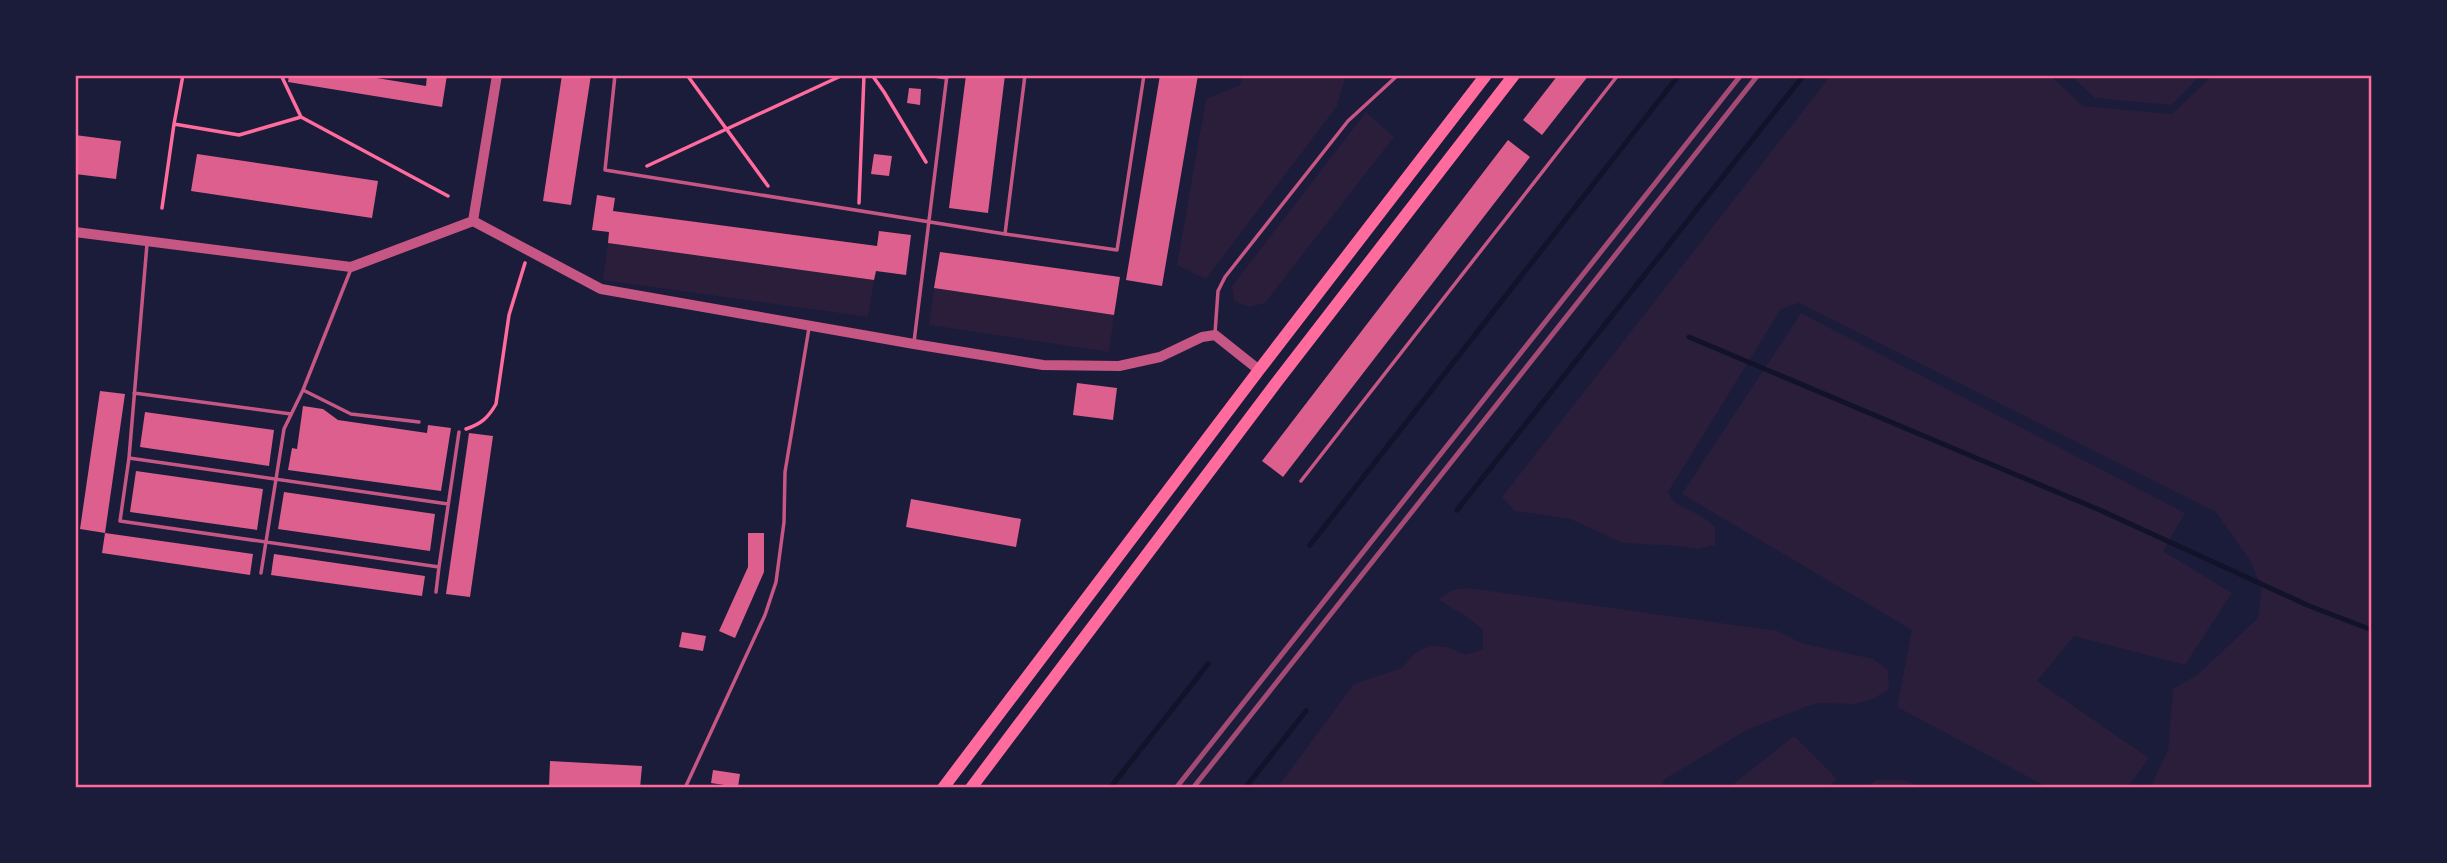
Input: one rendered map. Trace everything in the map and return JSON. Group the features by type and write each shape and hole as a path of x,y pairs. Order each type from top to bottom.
{"highway":[{"path":"943,788 1486,75"},
{"path":"971,788 1276,383 1514,75"}],"street":[{"path":"473,221 497,75"},
{"path":"75,232 351,267 473,221 601,289 1043,365 1119,366 1160,357 1185,344 1215,335 1259,370"}],"lane":[{"path":"615,75 605,170 929,223 1117,250 1144,75"},
{"path":"914,344 947,77 927,75"},
{"path":"1005,234 1025,75"},
{"path":"1215,335 1218,291 1225,277 1348,121 1398,75"},
{"path":"1301,481 1618,75"},
{"path":"147,242 129,458 120,521 439,567"},
{"path":"261,573 284,429 303,390 351,267"},
{"path":"685,788 765,615 776,582 784,522 785,472 810,326"},
{"path":"303,390 351,414 419,422"},
{"path":"134,393 291,414"},
{"path":"436,592 459,432"},
{"path":"129,458 448,504"}],"path":[{"path":"162,208 183,75"},
{"path":"281,75 300,117 448,196"},
{"path":"687,75 777,198"},
{"path":"630,174 843,75"},
{"path":"859,212 864,75"},
{"path":"872,75 935,177"},
{"path":"174,124 239,135 300,117"},
{"path":"459,432 480,424 490,415 496,404 509,315 529,251"}],"shaded area":[{"path":"1242,75 1346,75 1337,106 1206,279 1177,265 1206,99 1240,85"},
{"path":"1831,75 2050,75 2083,106 2172,114 2213,75 2372,75 2372,788 2150,788 2168,750 2173,689 2197,675 2258,618 2262,588 2251,562 2216,512 1799,303 1781,309 1668,492 1678,504 1715,527 1715,545 1698,549 1623,543 1570,519 1515,511 1502,497"},
{"path":"2070,75 2201,75 2171,105 2095,98"},
{"path":"1366,112 1394,137 1265,303 1249,307 1234,301 1232,286"},
{"path":"608,243 874,280 868,317 603,280"},
{"path":"934,288 1114,315 1109,352 929,325"},
{"path":"1801,313 2185,513 2163,551 2232,593 2185,665 2074,636 2037,681 2149,758 2127,788 2049,788 1897,707 1912,630 1682,494"},
{"path":"1468,588 1778,631 1801,643 1873,659 1888,670 1889,689 1873,699 1855,704 1816,703 1747,730 1665,779 1659,788 1277,788 1354,684 1402,668 1414,654 1430,645 1448,647 1466,655 1483,649 1483,630 1438,599 1452,590"},
{"path":"1794,736 1837,779 1827,788 1728,788"},
{"path":"1876,780 1905,780 1923,788 1867,788"}],"building":[{"path":"289,75 358,75 426,86 427,75 447,75 442,107 288,82"},
{"path":"562,75 591,75 571,205 543,201"},
{"path":"966,75 1005,75 988,213 949,208"},
{"path":"1160,75 1198,75 1162,286 1126,280"},
{"path":"1558,75 1589,75 1542,135 1523,120"},
{"path":"909,88 921,89 920,105 907,103"},
{"path":"75,135 121,141 116,179 75,174"},
{"path":"1508,140 1530,157 1283,477 1262,461"},
{"path":"197,154 378,181 372,218 191,191"},
{"path":"874,154 892,156 889,176 871,174"},
{"path":"597,195 615,198 613,211 877,246 879,231 911,235 906,275 876,271 874,280 608,243 609,232 592,230"},
{"path":"940,252 1120,277 1114,315 934,288"},
{"path":"1077,383 1117,388 1113,420 1073,415"},
{"path":"100,391 125,394 105,533 80,529"},
{"path":"303,406 323,409 338,420 427,433 428,425 451,428 441,491 288,470 292,448 297,449"},
{"path":"145,412 274,430 269,466 140,447"},
{"path":"469,433 493,436 470,597 446,594"},
{"path":"136,471 263,489 257,530 130,512"},
{"path":"284,492 435,514 430,551 278,529"},
{"path":"911,499 1021,519 1016,547 906,527"},
{"path":"105,533 253,554 250,575 102,553"},
{"path":"748,533 764,533 764,572 735,638 719,631 748,567"},
{"path":"274,554 425,576 422,596 271,575"},
{"path":"682,632 706,636 703,651 679,647"},
{"path":"550,761 642,766 640,788 549,788"},
{"path":"713,770 740,774 738,787 711,783"}],"waterway":[{"path":"1310,545 1679,75"},
{"path":"1457,510 1804,75"},
{"path":"1689,337 2102,511 2307,605 2372,630"},
{"path":"1110,788 1208,664"},
{"path":"1245,788 1306,711"}],"railway":[{"path":"1176,788 1741,75"},
{"path":"1193,788 1758,75"}]}
